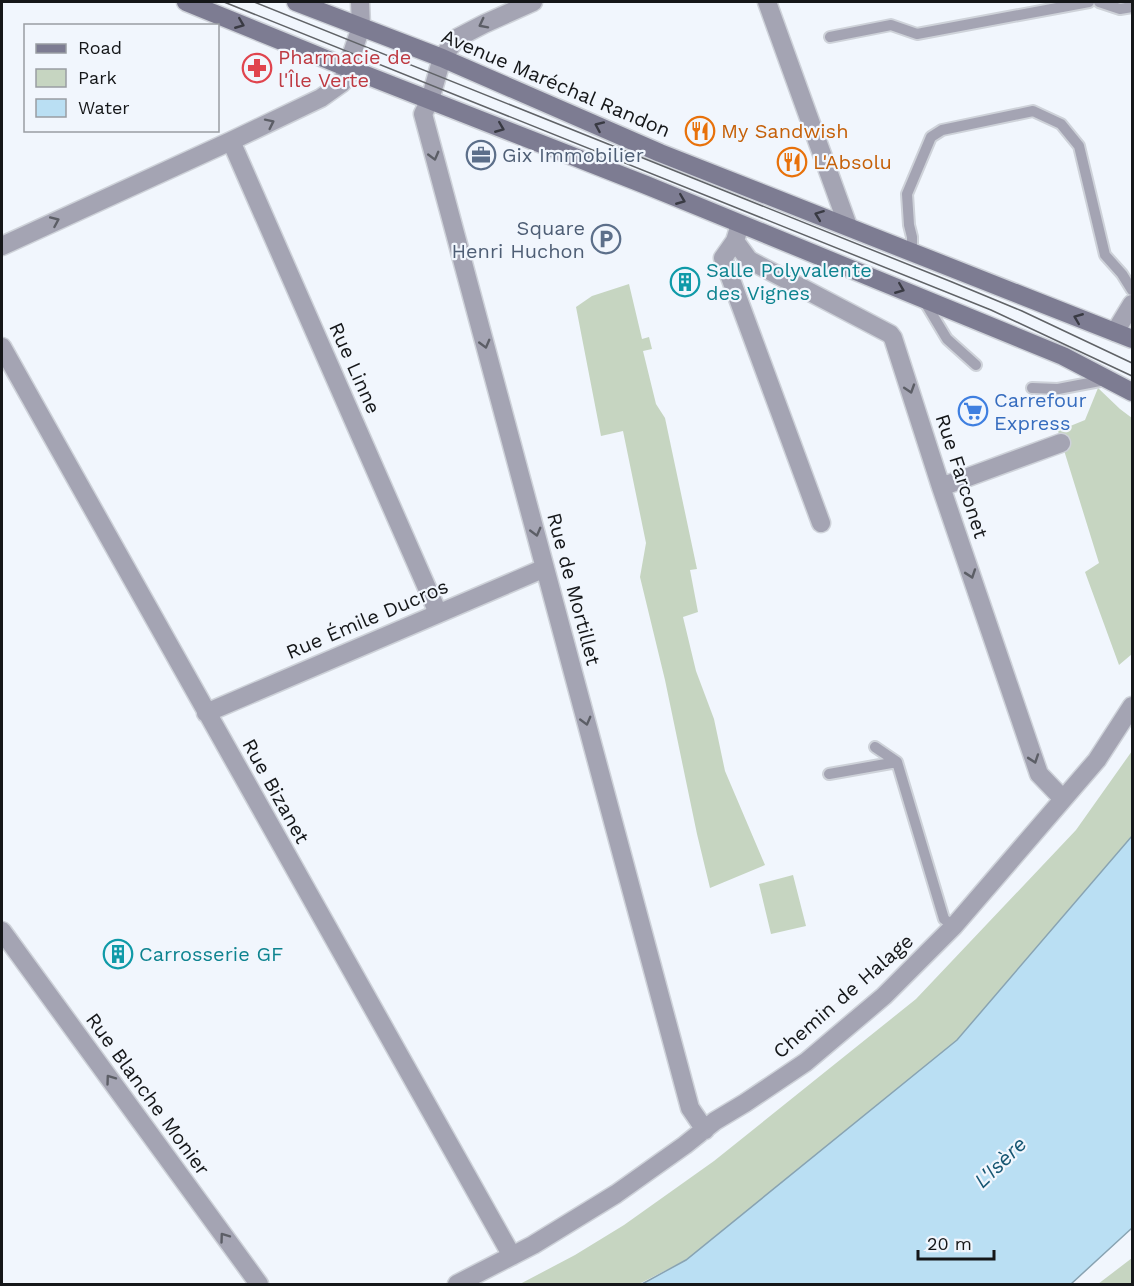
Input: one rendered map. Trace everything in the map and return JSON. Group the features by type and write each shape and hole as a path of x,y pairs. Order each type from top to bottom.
{"street":[{"path":"186,2 430,100 738,232 923,298 1063,356 1132,392"},
{"name":"Avenue Maréchal Randon","path":"296,2 442,58 660,153 1124,336"},
{"path":"2,246 321,98 342,83 361,27 360,2"},
{"path":"442,58 457,38 533,2"},
{"path":"768,2 848,226"},
{"name":"Rue de Mortillet","path":"442,58 430,100 423,114 690,1108 705,1130"},
{"name":"Rue Linne","path":"231,141 438,614"},
{"path":"738,232 723,258 821,523"},
{"name":"Rue Farconet","path":"738,232 750,260 890,334 893,338 1039,774 1063,799"},
{"path":"1124,336 1132,304"},
{"name":"Rue Bizanet","path":"2,347 512,1256"},
{"path":"941,487 1061,443"},
{"name":"Rue Émile Ducros","path":"206,713 545,568"},
{"name":"Chemin de Halage","path":"458,1284 534,1245 616,1194 806,1062 884,996 954,926 1097,760 1132,706"},
{"name":"Rue Blanche Monier","path":"2,931 259,1284"}],"lane":[{"path":"830,37 891,25 917,34 1089,2"},
{"path":"1099,2 1120,9 1132,7"},
{"path":"912,252 906,194 931,137 942,130 1033,111 1061,124 1079,146 1105,255 1122,274 1132,290"},
{"path":"923,298 947,339 976,365"},
{"path":"1032,388 1058,389 1108,380"},
{"path":"875,747 897,762 944,919 954,926"},
{"path":"829,774 897,762"}],"green space":[{"path":"629,284 642,339 649,337 652,349 643,351 656,404 665,418 697,569 690,570 698,612 683,617 696,671 714,719 725,771 765,865 710,888 640,577 646,543 623,431 601,436 576,307 592,296"},
{"path":"1098,388 1132,418 1132,654 1119,665 1085,572 1099,563 1058,431 1085,420"},
{"path":"1132,751 1132,836 957,1040 686,1260 639,1284 520,1284 575,1255 624,1225 714,1161 916,999 1076,830"},
{"path":"793,875 806,926 771,934 759,884"},
{"path":"1132,1258 1132,1284 1098,1284"}],"water":[{"name":"L'Isère","path":"1132,836 1132,1228 1071,1284 642,1284 686,1260 957,1040"}],"tram line":[{"path":"224,2 991,310 1132,376"},
{"path":"254,2 952,282 1022,311 1132,363"}],"place":[{"name":"Pharmacie de l'Île Verte","path":"257,68"},
{"name":"My Sandwish","path":"700,131"},
{"name":"Gix Immobilier","path":"481,155"},
{"name":"L'Absolu","path":"792,162"},
{"name":"Square Henri Huchon","path":"606,239"},
{"name":"Salle Polyvalente des Vignes","path":"685,282"},
{"name":"Carrefour Express","path":"973,411"},
{"name":"Carrosserie GF","path":"118,954"}]}
